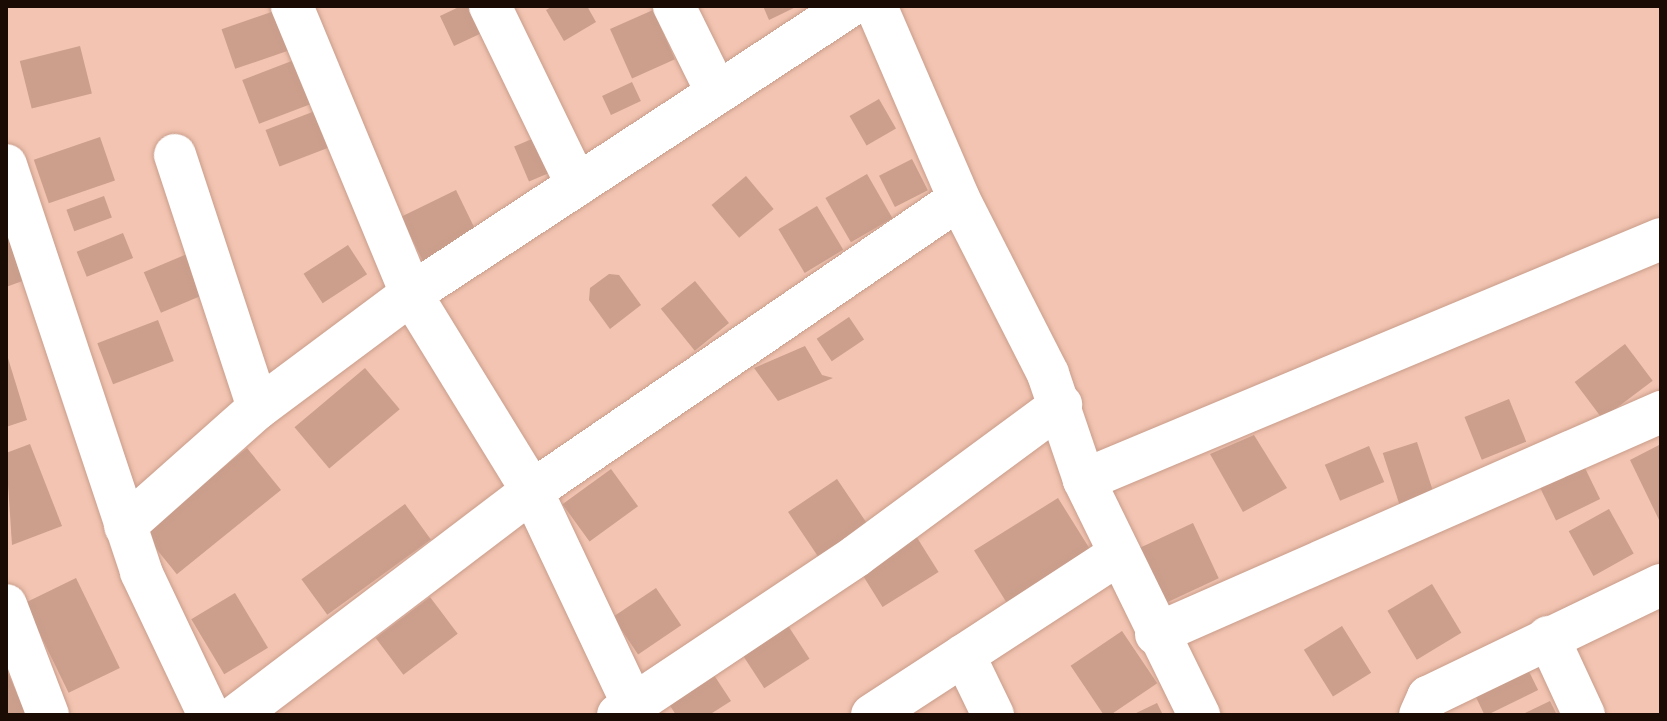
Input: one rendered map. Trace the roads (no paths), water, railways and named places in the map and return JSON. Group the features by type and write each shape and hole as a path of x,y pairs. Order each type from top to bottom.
{"street":[{"path":"292,6 411,294 532,491 630,712 856,556 1061,405"},
{"path":"490,6 577,185"},
{"path":"674,6 717,93"},
{"path":"125,526 258,408 411,294 850,6"},
{"path":"876,6 959,199 1061,405 1084,480 1156,634 1199,715"},
{"path":"175,155 258,408"},
{"path":"6,165 125,526 168,639 209,715"},
{"path":"237,715 532,491 959,199"},
{"path":"1084,480 1661,239"},
{"path":"1156,634 1661,412"},
{"path":"872,715 1119,554"},
{"path":"1420,715 1428,697 1661,585"},
{"path":"6,605 48,715"},
{"path":"1548,637 1584,715"},
{"path":"964,655 993,715"}]}
